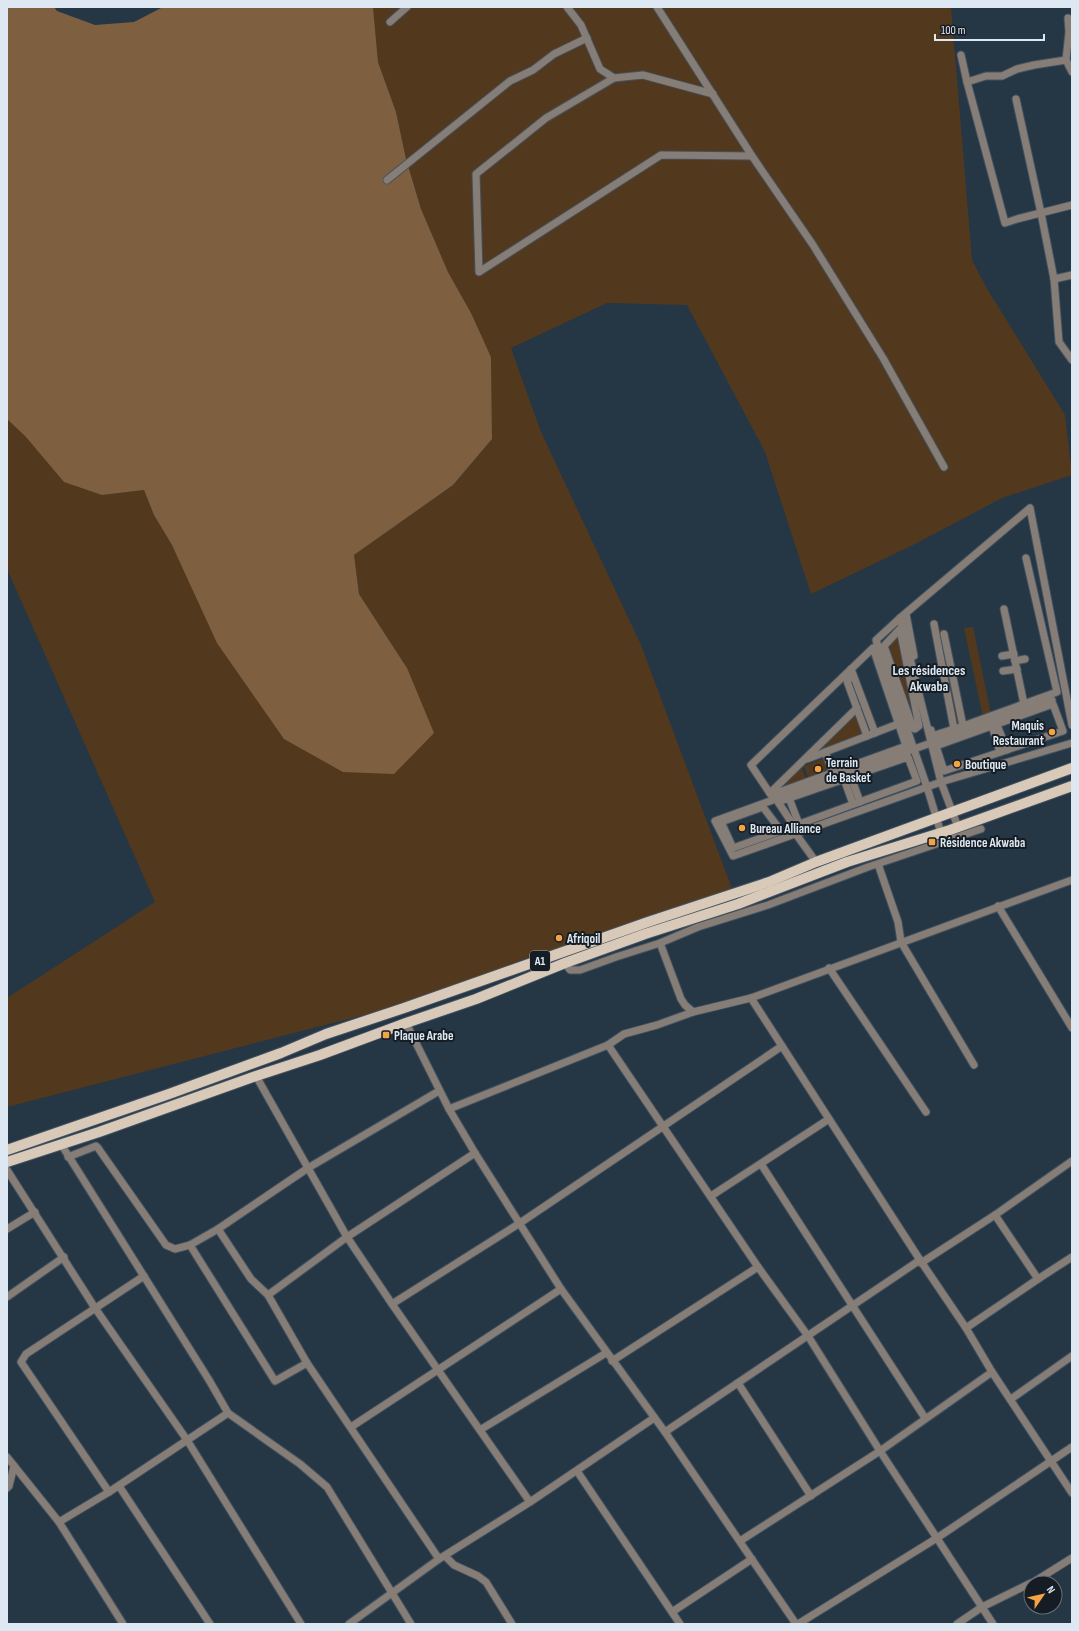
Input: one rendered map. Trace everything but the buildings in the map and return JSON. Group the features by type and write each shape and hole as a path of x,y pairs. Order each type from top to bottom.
{"main road":[{"name":"A1","path":"7,1150 169,1094 280,1053 326,1034 449,993 648,922 769,882 816,862 1072,768"},
{"name":"A1","path":"7,1162 99,1132 256,1076 320,1055 476,999 565,963 645,934 738,904 847,862 941,833 1072,786"}],"street":[{"path":"390,22 407,7"},
{"path":"567,7 581,25 600,68 614,78"},
{"path":"657,7 752,156 813,245 883,358 944,467"},
{"path":"1068,18 1069,32 1066,60 1072,72"},
{"path":"387,180 510,82 533,70 554,54 587,38"},
{"path":"961,55 1005,223 1041,212 1072,205"},
{"path":"967,82 986,76 1002,76 1017,69 1034,65 1066,60"},
{"path":"713,94 643,75 614,78 546,118 476,174 479,272 661,155 752,156"},
{"path":"1016,99 1054,279 1060,342 1072,360"},
{"path":"1054,279 1072,275"},
{"path":"771,796 747,764 876,640 1030,508 1072,725"},
{"path":"903,616 932,736 1057,692 1026,558"},
{"path":"1004,609 1024,704"},
{"path":"903,616 941,782 958,827"},
{"path":"934,624 954,729"},
{"path":"900,629 919,726 915,729 913,728 884,646 900,629"},
{"path":"944,634 963,726"},
{"path":"876,640 914,748 941,833"},
{"path":"771,796 906,746 873,648 852,672 751,765 771,796 795,833 816,862"},
{"path":"1002,656 1025,659"},
{"path":"918,673 943,668"},
{"path":"1003,671 1017,669"},
{"path":"852,672 847,681 867,736"},
{"path":"852,672 875,733"},
{"path":"1052,700 932,743 771,796 715,821 734,856 941,782 1072,744"},
{"path":"1053,704 1063,731 944,771 936,746 995,725 1053,704"},
{"path":"771,796 803,761 857,708"},
{"path":"803,761 898,724"},
{"path":"995,725 1004,751"},
{"path":"825,752 833,772"},
{"path":"908,757 917,781 794,826 778,802 789,798 848,778 908,757"},
{"path":"848,778 860,802"},
{"path":"848,778 853,804"},
{"path":"789,798 799,824"},
{"path":"764,807 781,831 733,848 721,822 764,807"},
{"path":"565,963 570,970 580,970 660,943 698,927 768,905 878,864 980,829"},
{"path":"878,864 898,922 901,942 974,1065"},
{"path":"449,1109 608,1045 624,1034 657,1025 693,1012 751,998 829,968 1072,880"},
{"path":"998,906 1072,1028"},
{"path":"660,943 681,999 693,1012"},
{"path":"829,968 926,1112"},
{"path":"751,998 921,1262 966,1328 992,1372 1072,1493"},
{"path":"406,1023 449,1109 561,1289 606,1353 665,1432 797,1624 937,1538 1072,1448"},
{"path":"608,1045 758,1267 808,1336 880,1451 993,1624"},
{"path":"392,1304 520,1223 782,1046"},
{"path":"256,1076 347,1236 392,1304 530,1502"},
{"path":"68,1157 96,1146 166,1245 175,1249 190,1245 218,1229 308,1168 440,1091"},
{"path":"711,1196 829,1118"},
{"path":"61,1144 209,1380 228,1413 300,1464 327,1487 411,1624"},
{"path":"268,1295 347,1236 475,1153"},
{"path":"665,1432 853,1306 995,1215 1072,1161"},
{"path":"761,1164 925,1418"},
{"path":"7,1170 64,1257 95,1308 187,1440 301,1624"},
{"path":"7,1229 35,1212"},
{"path":"995,1215 1038,1279"},
{"path":"218,1229 251,1280 268,1295 307,1363 442,1558 478,1576 486,1582 512,1624"},
{"path":"190,1245 275,1381 307,1363"},
{"path":"7,1297 64,1257"},
{"path":"966,1328 1072,1257"},
{"path":"612,1361 758,1267"},
{"path":"109,1492 21,1362 26,1354 144,1276"},
{"path":"351,1427 561,1289"},
{"path":"480,1430 606,1353"},
{"path":"1011,1399 1072,1356"},
{"path":"740,1541 880,1451 992,1372"},
{"path":"738,1383 811,1496"},
{"path":"59,1522 109,1492 228,1413"},
{"path":"349,1624 442,1558 577,1471 654,1418"},
{"path":"7,1457 59,1522 123,1624"},
{"path":"7,1488 9,1486 14,1466"},
{"path":"577,1471 680,1624"},
{"path":"118,1486 210,1624"},
{"path":"1044,1575 1072,1558"},
{"path":"672,1612 752,1559"},
{"path":"957,1624 982,1607 1023,1587"}],"shaded area":[{"path":"7,7 54,7 57,11 95,25 134,22 163,7 373,7 378,62 396,112 406,159 421,209 448,272 471,313 491,357 492,439 453,485 354,555 359,594 407,668 434,733 394,774 343,772 284,739 217,643 172,545 154,515 144,490 102,495 64,482 26,437 7,419"},
{"path":"373,7 951,7 972,260 986,287 1065,415 1072,475 1002,498 915,544 811,594 765,452 687,305 607,303 511,348 541,432 641,645 734,894 434,997 7,1107 7,998 155,902 7,569 7,419 26,437 102,495 144,490 154,515 172,545 407,668 359,594 354,555 453,485 492,439 491,357 471,313 448,272 421,209 406,159 396,112 378,62"},
{"path":"973,627 991,714 983,717 964,628"},
{"path":"942,629 961,725 957,727 937,630"},
{"path":"899,633 913,713 911,713 886,645"},
{"path":"857,713 866,736 816,753"},
{"name":"Terrain de Basket","path":"827,757 832,771 809,780 804,766"},
{"path":"801,767 807,781 779,791 777,788"}],"place":[{"name":"Maquis Restaurant","path":"1052,732"},
{"name":"Boutique","path":"957,764"},
{"name":"Terrain de Basket","path":"818,769"},
{"name":"Bureau Alliance","path":"742,828"},
{"name":"Résidence Akwaba","path":"932,842"},
{"name":"Afriqoil","path":"559,938"},
{"name":"Plaque Arabe","path":"386,1035"}],"district":[{"name":"Les résidences Akwaba","path":"929,678"}]}
